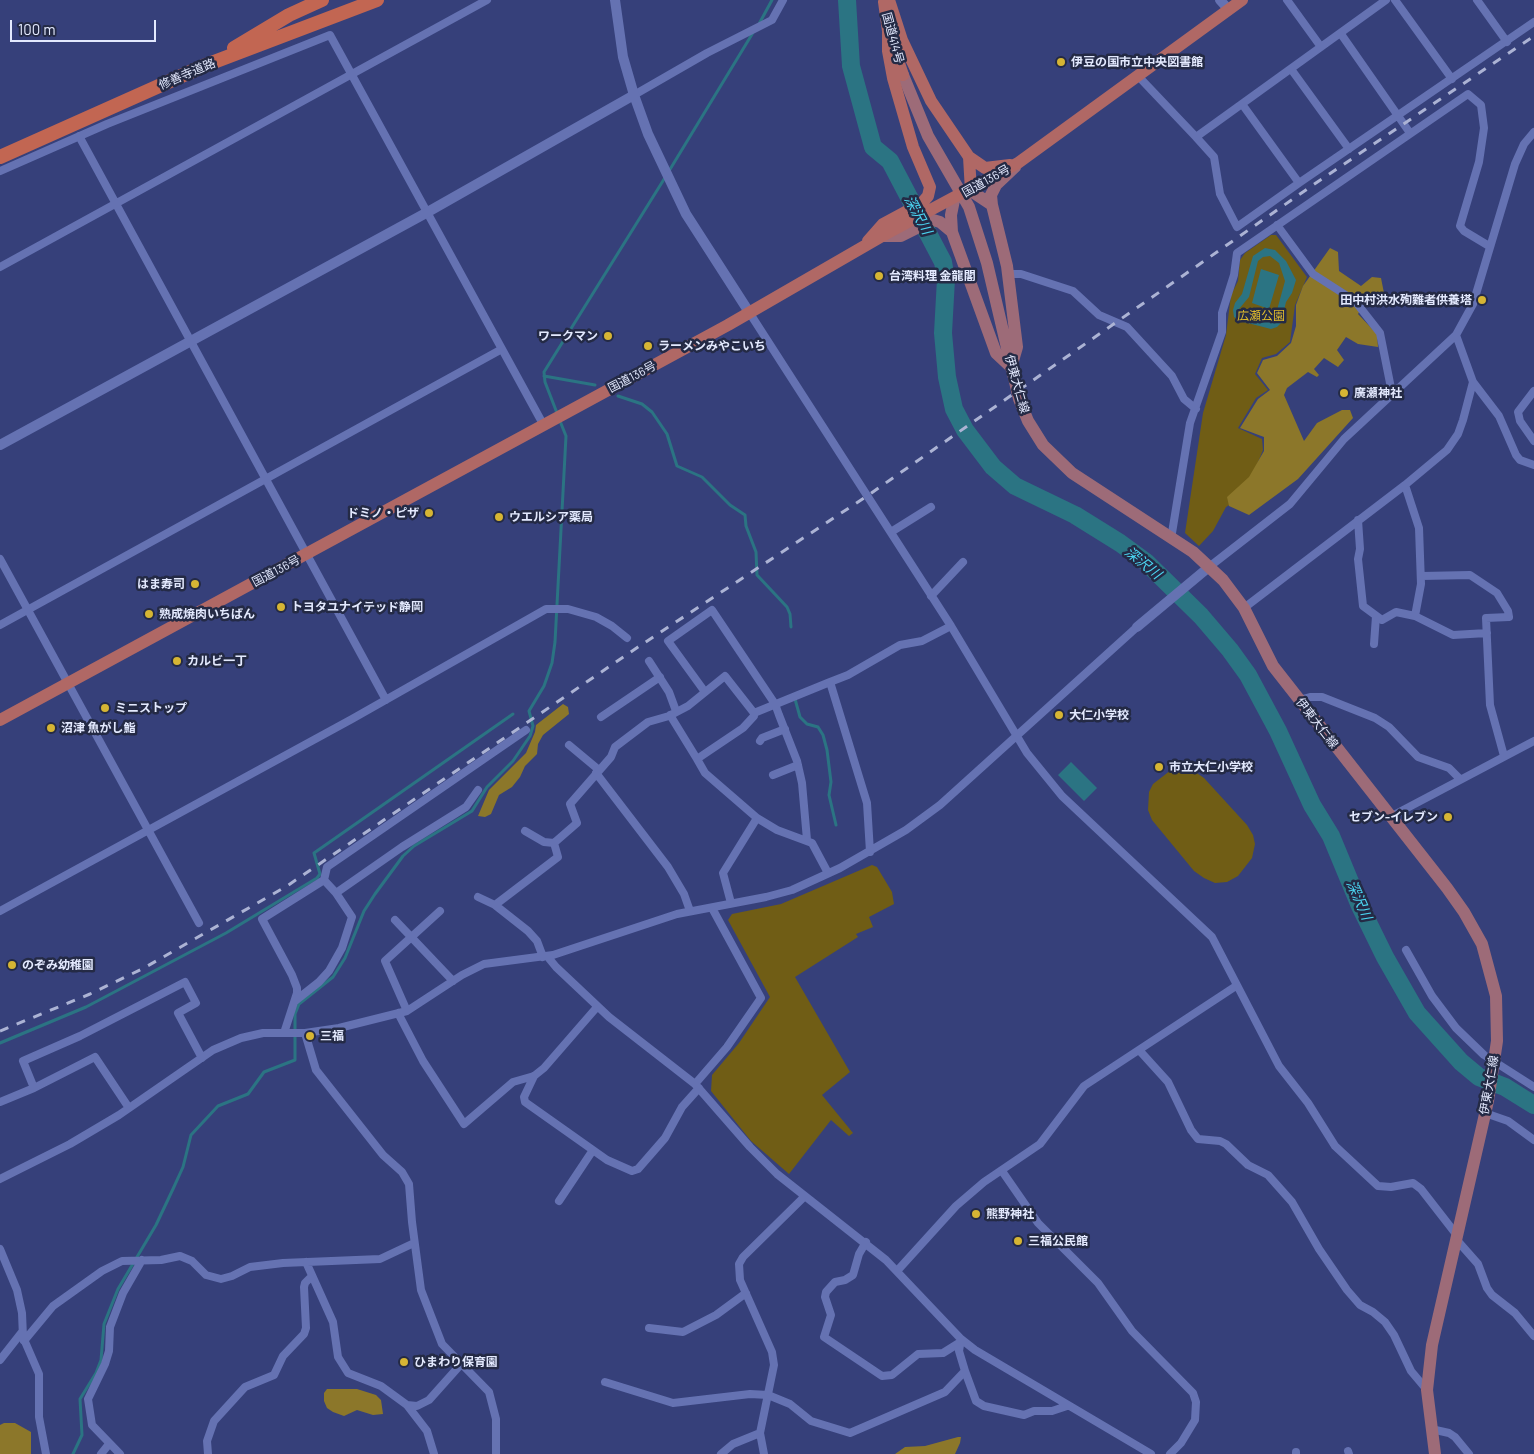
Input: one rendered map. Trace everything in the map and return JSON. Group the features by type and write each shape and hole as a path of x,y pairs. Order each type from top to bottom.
{"highway":[{"path":"206,65 288,15 322,0"},
{"name":"修善寺道路","path":"0,158 206,65 378,0"},
{"name":"国道414号","path":"884,0 888,31 903,75"},
{"path":"889,0 902,40 930,101 969,157 985,168 1018,163"},
{"name":"国道136号","path":"0,720 306,555 749,312 890,232 971,191 1018,163 1139,77 1242,0"},
{"path":"888,31 888,51 893,78 913,146 930,187 928,212"},
{"path":"969,157 971,191"}],"main road":[{"name":"伊東大仁線","path":"903,75 928,136 954,177 968,206 986,263 1019,399 1028,421 1043,445 1058,460 1171,539 1193,552 1223,580 1244,608 1273,666 1459,904 1482,944 1493,980 1498,1011 1494,1063 1486,1107 1455,1236 1434,1337 1427,1390 1435,1454"},
{"path":"954,200 951,215 952,232 996,353 1011,367 1017,347 1008,274 991,194 996,185 1018,163"},
{"path":"971,191 992,204"},
{"path":"928,212 952,232"}],"street":[{"path":"0,267 487,0"},
{"path":"614,0 620,40 634,95 652,142 686,214 951,626 1016,738 1062,796 1208,931 1279,1066 1314,1112 1324,1132 1335,1146 1378,1186 1391,1187 1413,1183 1421,1189 1478,1264 1487,1288 1492,1295 1515,1313 1534,1336"},
{"path":"0,445 426,214 748,31 765,24 776,16 783,0"},
{"path":"1220,0 1230,10"},
{"path":"1287,0 1320,47"},
{"path":"1196,137 1386,0"},
{"path":"1395,0 1452,79"},
{"path":"1477,0 1507,42"},
{"path":"1139,77 1214,157 1220,194 1237,227 1534,22"},
{"path":"1341,34 1410,133"},
{"path":"0,171 78,136 330,35 426,214 502,349 548,422"},
{"path":"1291,69 1349,149"},
{"path":"1171,539 1190,423 1222,332 1222,313 1234,275 1237,253 1465,95 1470,96 1480,105 1483,138 1471,194 1460,226 1464,231 1490,246"},
{"path":"1242,104 1299,183"},
{"path":"0,1179 70,1144 129,1108 202,1058 240,1038 263,1033 295,1033 339,1028 407,1011 453,981 484,964 545,956 690,911 766,897 792,890 870,852 906,830 940,805 1137,627 1209,567 1290,504 1344,439 1456,335 1473,304 1515,164 1524,144 1534,132"},
{"path":"78,136 386,700"},
{"path":"1277,225 1313,274 1355,301 1380,333 1392,394"},
{"path":"1008,274 1021,274 1073,291 1100,315 1127,327 1172,376 1184,399 1196,409"},
{"path":"1456,335 1473,382 1499,416 1518,458 1534,465"},
{"path":"2,621 28,609 265,481 502,349"},
{"path":"1244,608 1405,485 1452,444 1468,406 1473,382"},
{"path":"1534,391 1518,412 1520,421 1534,441"},
{"path":"1405,485 1419,528 1422,576 1415,616"},
{"path":"890,532 931,507"},
{"path":"1358,520 1360,549 1358,559 1364,606 1382,620 1396,612 1415,616 1453,635 1487,633"},
{"path":"0,559 200,923"},
{"path":"931,596 963,562"},
{"path":"1422,576 1470,575 1497,593 1508,611 1509,617 1486,618 1490,704 1504,756"},
{"path":"0,912 386,700 539,612 552,608 568,609 596,617 612,626 627,638"},
{"path":"705,692 668,641 712,610 775,704 798,765 802,783 807,840"},
{"path":"1374,644 1376,616"},
{"path":"697,759 743,728 754,713 848,675 900,645 922,641 951,626"},
{"path":"648,661 674,703 673,713 706,774 756,818 777,830 807,840 814,846 828,873"},
{"path":"525,832 544,842 554,843 577,823 578,819 570,804 611,757 615,748 640,727 655,718 688,706 725,676 754,713"},
{"path":"601,717 660,678"},
{"path":"830,682 867,803 870,852"},
{"path":"1299,700 1310,696 1322,697 1375,718 1389,726 1418,757 1449,768 1460,779"},
{"path":"760,741 762,738 785,729"},
{"path":"496,1454 496,1419 493,1401 483,1384 442,1344 421,1290 414,1243 409,1184 316,1070 295,1033 293,1003 297,994 292,975 262,920 324,880 327,867 526,730"},
{"path":"1390,817 1534,741"},
{"path":"569,745 598,772 668,867 684,894 690,911"},
{"path":"773,775 798,765"},
{"path":"336,893 402,847 466,807 478,790"},
{"path":"731,903 723,873 756,818"},
{"path":"495,905 558,857 554,843"},
{"path":"293,1003 325,976 342,948 352,917 336,893 324,880"},
{"path":"478,897 495,905 537,941 545,956 597,1007 697,1086 750,1147 805,1196 866,1242 897,1271 960,1341 1151,1454"},
{"path":"534,1076 524,1097 525,1102 592,1150 616,1165 635,1172 665,1138 682,1107 761,998 712,908"},
{"path":"407,1011 385,961 440,910"},
{"path":"395,920 453,981"},
{"path":"1406,950 1432,996 1456,1028 1494,1063 1534,1087"},
{"path":"34,1088 23,1061 80,1036 185,982 196,1003 178,1013 202,1058"},
{"path":"897,1271 956,1206 984,1182 1040,1144 1084,1086 1236,986"},
{"path":"398,1013 422,1061 464,1124 513,1082 534,1076 544,1068 597,1007"},
{"path":"1139,1050 1168,1082 1191,1130 1198,1139 1214,1140 1226,1144 1248,1165 1268,1176 1292,1202 1347,1290 1360,1305 1373,1312 1385,1322 1394,1335 1411,1371 1427,1390"},
{"path":"0,1102 34,1088 96,1057 129,1108"},
{"path":"1486,1107 1534,1140"},
{"path":"559,1201 592,1150"},
{"path":"1002,1171 1038,1223 1098,1283 1132,1331 1193,1393 1196,1402 1194,1420 1181,1443 1170,1454"},
{"path":"764,1454 760,1433 774,1366 772,1352 738,1271 743,1257 805,1196"},
{"path":"866,1242 859,1254 853,1275 845,1280 835,1282 826,1292 825,1297 831,1315 824,1337 882,1376 888,1376 898,1370 918,1354 942,1353 960,1341"},
{"path":"24,1341 49,1310 102,1271 122,1261 186,1257 206,1275 221,1279 250,1268 306,1262 380,1259 414,1243"},
{"path":"0,1249 3,1265 21,1301 24,1341 39,1374 39,1417 46,1454"},
{"path":"120,1454 92,1425 89,1396 106,1364 110,1327 123,1293 142,1260"},
{"path":"306,1262 333,1322 338,1357 343,1368 348,1373 381,1386 407,1405 427,1431 434,1454"},
{"path":"208,1454 208,1436 214,1421 245,1387 274,1375 283,1356 304,1334 306,1328 304,1287 305,1282 312,1276"},
{"path":"649,1328 683,1332 716,1315 746,1293"},
{"path":"0,1360 22,1332"},
{"path":"960,1341 959,1351 976,1401 984,1406 1024,1415 1034,1411 1052,1411 1067,1406"},
{"path":"407,1405 417,1406 429,1400 462,1363"},
{"path":"605,1382 673,1403 750,1394 768,1395 790,1404 811,1421 850,1433 914,1404 941,1396 965,1371"},
{"path":"1431,1429 1449,1433 1456,1437 1469,1454"},
{"path":"721,1454 733,1444 760,1433"},
{"path":"101,1454 109,1444"}],"green space":[{"name":"広瀬公園","path":"1271,235 1276,235 1307,277 1295,305 1290,342 1276,354 1262,358 1255,374 1268,390 1256,398 1238,428 1262,439 1263,450 1244,496 1226,507 1213,531 1199,546 1185,533 1203,413 1226,335 1231,295 1238,281 1240,260 1245,253"},
{"path":"1182,768 1194,771 1204,778 1247,825 1253,835 1255,844 1252,858 1238,876 1227,882 1215,883 1194,871 1152,820 1148,810 1149,792 1153,784 1171,770"},
{"path":"872,865 877,867 892,892 894,904 869,917 873,927 856,934 858,937 795,977 850,1072 822,1095 853,1133 849,1136 831,1120 789,1174 751,1141 711,1091 712,1075 739,1043 770,997 728,920 732,914 781,904"}],"shaded area":[{"path":"1265,248 1275,250 1286,261 1296,280 1292,293 1286,302 1281,323 1271,329 1240,321 1234,317 1235,303 1242,294 1253,256","holes":["1270,256 1279,263 1285,281 1274,321 1266,322 1241,314 1239,309 1249,297 1258,261 1263,257"]},
{"path":"1330,248 1338,252 1339,271 1361,286 1372,277 1381,278 1384,293 1368,297 1358,314 1377,334 1378,347 1358,344 1346,337 1337,350 1344,360 1338,367 1324,358 1314,369 1319,375 1317,377 1308,372 1287,388 1284,395 1304,441 1317,423 1342,410 1350,410 1353,418 1298,479 1249,515 1229,506 1227,497 1249,477 1264,451 1264,437 1240,428 1258,399 1270,390 1257,373 1263,360 1277,356 1291,343 1296,326 1296,305 1303,286"},
{"path":"1261,269 1279,275 1269,309 1252,303"},
{"path":"563,704 568,707 569,714 543,735 538,744 537,754 525,766 520,777 512,787 499,795 491,814 485,817 478,816 489,790 526,753 536,725"},
{"path":"1071,762 1097,788 1084,801 1058,775"},
{"path":"327,1389 357,1389 376,1395 381,1400 383,1414 373,1415 357,1410 344,1416 333,1412 327,1408 324,1401 324,1393"},
{"path":"15,1423 31,1432 31,1454 0,1454 0,1425"},
{"path":"961,1437 960,1443 955,1454 895,1454 905,1447 925,1446"}],"waterway":[{"path":"759,24 772,0"},
{"name":"深沢川","path":"847,0 851,66 873,147 890,161 943,262 946,279 943,333 947,377 954,409 965,430 993,467 1015,486 1075,515 1146,562 1201,616 1230,650 1248,675 1278,731 1312,805 1331,836 1360,906 1385,957 1417,1013 1461,1062 1479,1077 1505,1087 1534,1105"},
{"path":"669,171 754,31"},
{"path":"557,413 545,382 544,372 666,176"},
{"path":"544,376 595,385"},
{"path":"618,396 642,404 652,412 667,434 677,466 702,477 730,505 745,515 746,526 756,552 757,575 787,607 790,614 791,627"},
{"path":"73,1454 82,1435 80,1399 96,1373 101,1360 104,1324 118,1289 156,1225 173,1189 183,1167 191,1135 218,1106 248,1094 264,1072 295,1060 295,1014 299,1004 333,977 345,958 364,911 375,894 403,856 414,846 472,811 487,787 513,761 530,736 533,726 529,711 544,686 552,663 555,642 566,436 560,421"},
{"path":"795,699 800,717 807,724 818,727 823,735 831,782 829,795 836,825"},
{"path":"0,1043 86,1007 226,933 317,878 320,874 314,853 513,714"}],"railway":[{"path":"0,1031 90,994 144,968 287,886 638,647 867,496 1313,185 1534,36"}],"place":[{"name":"伊豆の国市立中央図書館","path":"1061,62"},
{"name":"台湾料理 金龍閣","path":"879,276"},
{"name":"田中村洪水殉難者供養塔","path":"1482,300"},
{"name":"ワークマン","path":"608,336"},
{"name":"ラーメンみやこいち","path":"648,346"},
{"name":"廣瀬神社","path":"1344,393"},
{"name":"ドミノ・ピザ","path":"429,513"},
{"name":"ウエルシア薬局","path":"499,517"},
{"name":"はま寿司","path":"195,584"},
{"name":"トヨタユナイテッド静岡","path":"281,607"},
{"name":"熟成焼肉いちばん","path":"149,614"},
{"name":"カルビ一丁","path":"177,661"},
{"name":"ミニストップ","path":"105,708"},
{"name":"大仁小学校","path":"1059,715"},
{"name":"沼津 魚がし鮨","path":"51,728"},
{"name":"市立大仁小学校","path":"1159,767"},
{"name":"セブン-イレブン","path":"1448,817"},
{"name":"のぞみ幼稚園","path":"12,965"},
{"name":"三福","path":"310,1036"},
{"name":"熊野神社","path":"976,1214"},
{"name":"三福公民館","path":"1018,1241"},
{"name":"ひまわり保育園","path":"404,1362"}]}
